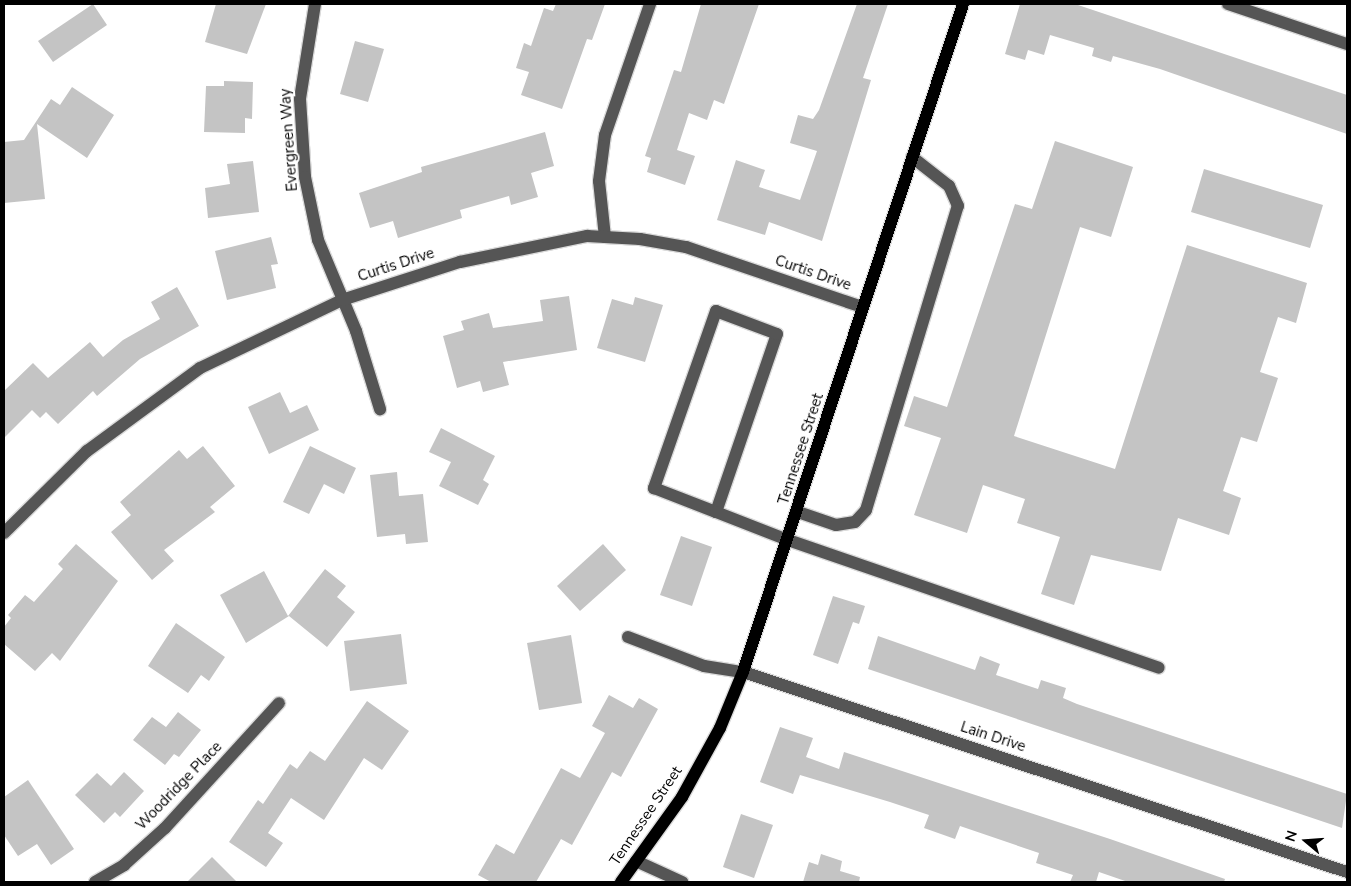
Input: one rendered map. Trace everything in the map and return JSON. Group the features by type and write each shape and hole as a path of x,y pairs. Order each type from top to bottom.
{"main road":[{"name":"Tennessee Street","path":"621,882 682,797 720,728 743,672 798,512 862,307 963,4"}],"street":[{"name":"Evergreen Way","path":"315,4 300,99 305,177 318,240 342,300 380,409"},
{"path":"605,237 599,181 605,136 650,4"},
{"path":"1228,4 1347,44"},
{"path":"798,512 836,525 855,522 866,510 958,206 949,186 912,157"},
{"name":"Curtis Drive","path":"4,533 87,451 146,405 200,368 342,300 517,248 605,237 686,247 862,307"},
{"path":"716,512 777,334 716,311 654,488 788,540 1159,668"},
{"name":"Lain Drive","path":"628,637 704,666 743,672 1347,872"},
{"name":"Woodridge Place","path":"95,882 124,865 164,828 279,703"},
{"path":"636,861 682,882"}],"building":[{"path":"93,4 107,25 53,62 38,41"},
{"path":"216,4 266,4 247,54 205,42"},
{"path":"556,4 605,4 592,40 587,39 562,109 521,95 529,72 516,68 524,43 531,46 544,8 553,11"},
{"path":"701,4 759,4 724,104 714,100 707,120 689,113 677,150 695,156 685,185 647,172 651,158 645,156 674,70 681,72"},
{"path":"857,4 888,4 863,78 871,80 822,241 769,222 765,235 717,220 736,160 765,170 759,187 800,200 817,151 790,143 798,115 813,119 819,110"},
{"path":"1020,4 1075,4 1347,95 1347,134 1160,69 1113,56 1111,62 1092,56 1094,48 1050,35 1044,55 1028,50 1025,60 1005,54"},
{"path":"355,41 384,49 368,102 340,94"},
{"path":"224,81 253,82 252,119 245,118 245,133 204,132 206,86 224,86"},
{"path":"72,87 114,115 87,158 37,124 45,199 4,203 4,142 24,140 51,99 60,105"},
{"path":"545,132 554,166 531,173 538,197 511,205 509,196 460,210 462,218 398,238 393,221 370,228 359,193 422,172 421,167"},
{"path":"1055,141 1133,167 1111,237 1080,227 1014,436 1115,469 1187,245 1307,283 1296,323 1278,317 1260,372 1278,378 1257,442 1241,437 1223,491 1241,498 1229,535 1178,518 1161,571 1091,555 1074,605 1041,594 1060,537 1017,523 1025,499 983,485 967,533 914,515 941,438 904,426 914,396 947,407 1015,204 1032,209"},
{"path":"253,161 259,212 208,218 205,188 230,184 227,164"},
{"path":"1204,169 1323,205 1310,248 1191,212"},
{"path":"271,237 278,264 271,265 276,288 227,300 215,251"},
{"path":"177,287 199,326 140,359 97,396 93,391 58,424 46,412 40,418 32,410 4,438 4,391 33,363 48,378 90,342 103,357 123,340 160,319 151,302"},
{"path":"569,296 577,350 503,362 509,385 483,392 480,381 457,388 443,336 464,330 461,321 489,313 493,328 543,321 540,300"},
{"path":"635,297 663,305 645,362 597,348 612,299 633,305"},
{"path":"280,392 290,413 307,405 319,430 269,454 248,407"},
{"path":"441,428 495,456 483,480 489,484 478,505 439,486 451,462 429,452"},
{"path":"203,446 235,486 210,507 215,512 164,550 174,561 152,580 111,532 131,515 120,502 179,450 187,459"},
{"path":"310,446 356,468 344,494 324,484 309,514 283,502"},
{"path":"397,472 399,496 423,494 428,542 406,544 405,534 377,537 370,475"},
{"path":"681,536 712,547 692,606 660,595"},
{"path":"76,544 118,581 60,661 52,653 35,671 4,644 4,627 11,618 8,615 25,595 34,602 63,569 58,564"},
{"path":"603,544 626,570 580,611 557,586"},
{"path":"325,569 346,586 337,597 355,612 327,647 289,616 246,643 220,595 264,571 288,616"},
{"path":"833,596 865,606 859,624 853,622 838,664 813,655"},
{"path":"176,623 225,657 209,681 201,675 188,693 148,666"},
{"path":"401,634 407,684 350,691 344,641"},
{"path":"571,635 582,703 539,710 527,643"},
{"path":"878,636 975,670 980,656 1000,664 996,675 1038,689 1041,680 1066,688 1063,698 1077,704 1347,794 1342,828 868,669"},
{"path":"609,695 633,708 639,698 658,709 621,777 612,772 572,845 561,839 536,882 491,882 478,875 496,844 514,854 561,768 580,778 605,733 592,726"},
{"path":"367,701 409,731 382,770 364,758 324,820 291,798 268,833 283,843 266,867 229,842 258,800 263,804 290,764 297,769 310,751 325,761"},
{"path":"178,712 201,730 179,757 174,754 165,765 133,740 152,717 166,727"},
{"path":"780,727 813,738 806,757 839,769 844,752 1110,839 1225,879 1224,882 1128,882 1099,872 1096,882 1070,882 1073,875 1036,863 1039,853 960,826 955,839 924,828 929,815 890,802 800,775 793,794 760,782"},
{"path":"124,772 144,791 120,817 115,812 104,823 75,795 97,773 111,786"},
{"path":"28,780 74,849 51,865 37,844 18,856 4,835 4,797"},
{"path":"741,814 773,825 754,878 723,867"},
{"path":"821,854 842,861 840,871 860,877 859,882 803,882 809,862 818,865"},
{"path":"212,857 237,882 187,882"}]}
